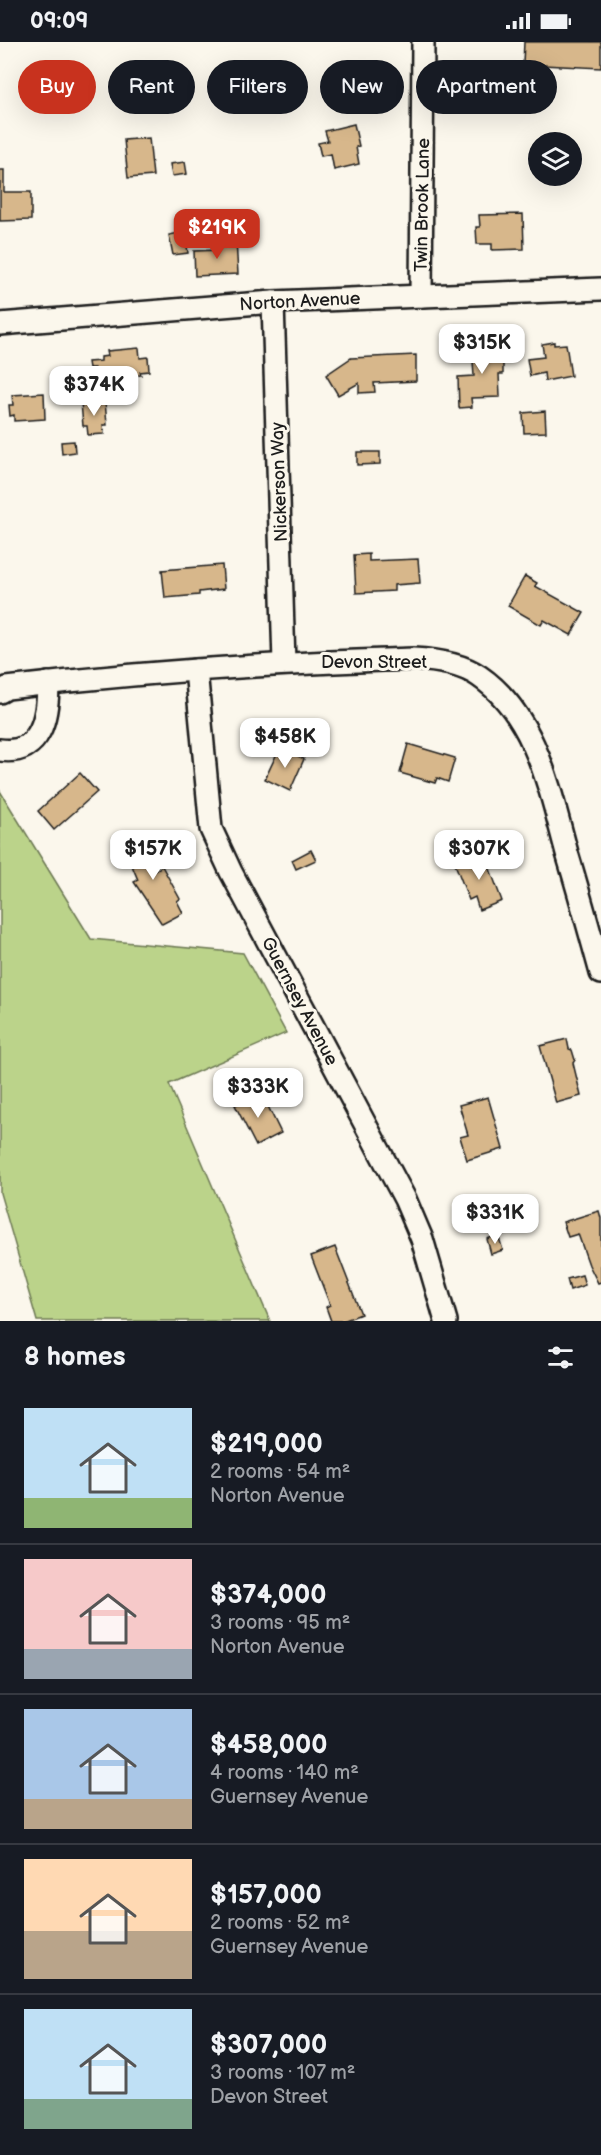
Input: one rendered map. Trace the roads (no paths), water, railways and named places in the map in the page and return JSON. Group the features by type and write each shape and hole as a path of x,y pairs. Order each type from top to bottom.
{"street":[{"name":"Twin Brook Lane","path":"421,296 423,42"},
{"name":"Norton Avenue","path":"0,324 273,302 601,289"},
{"name":"Nickerson Way","path":"273,302 284,663"},
{"name":"Devon Street","path":"0,692 7,688 48,683 284,663 428,660 462,668 477,675 491,686 516,714 543,766 601,973"},
{"name":"Guernsey Avenue","path":"196,670 211,829 231,872 405,1199 422,1239 447,1321"},
{"path":"0,750 23,748 42,728 47,714 48,683"}]}
